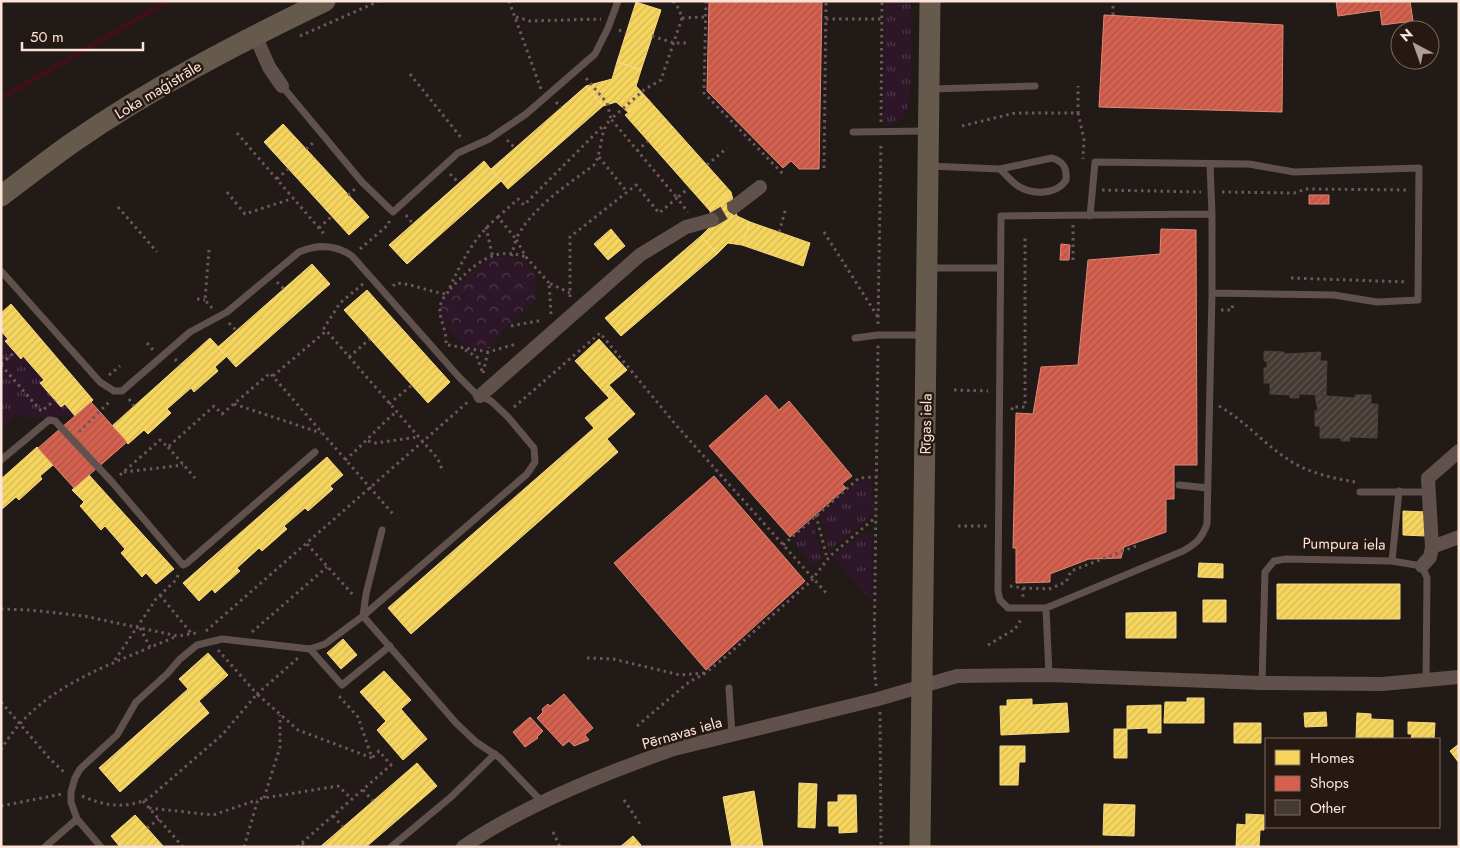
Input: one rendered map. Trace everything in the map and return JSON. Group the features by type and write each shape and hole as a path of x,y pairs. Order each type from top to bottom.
{"main road":[{"name":"Loka maģistrāle","path":"1,196 72,142 182,75 255,35 325,1"},
{"name":"Rīgas iela","path":"920,847 930,130 930,1"}],"street":[{"path":"255,35 269,67 282,86"},
{"path":"734,207 760,186"},
{"path":"478,395 640,255 696,222 712,220"},
{"path":"1422,566 1430,557 1432,547 1428,478 1459,451"},
{"path":"1432,547 1459,537"},
{"path":"923,686 957,676 1048,675 1262,683 1382,684 1426,682 1459,677"},
{"name":"Pērnavas iela","path":"463,847 506,821 653,756 923,686"}],"lane":[{"path":"282,86 390,211 393,212 458,153 489,140 544,99 595,54 618,1"},
{"path":"930,89 1035,86"},
{"path":"853,132 930,130"},
{"path":"929,166 976,166 1000,169 1052,158 1060,161 1065,166 1066,180 1056,190 1042,192 1026,190 1000,169"},
{"path":"1090,216 1095,162 1250,164 1294,172 1419,168 1418,300 1377,302 1334,295 1212,293"},
{"path":"1210,164 1212,214 1212,293 1207,524 1204,534 1191,546 1046,608 1022,610 1008,608 1000,600 998,591 1002,216 1212,214"},
{"path":"2,272 100,382 114,391 122,390 190,332 228,312 300,252 312,247 334,247 352,256 458,377 478,395 505,414 534,448 535,462 528,474 363,616 326,644 310,648 243,641 211,641 197,645 136,702 117,735 80,769 75,778 71,792 71,802 77,819 101,847"},
{"path":"928,268 1000,268"},
{"path":"855,338 878,335 927,335"},
{"path":"1,460 49,420 55,422 112,482 183,565 315,452"},
{"path":"1179,485 1208,488"},
{"path":"1392,561 1399,491"},
{"path":"1360,492 1429,492"},
{"path":"382,530 364,601 363,616 456,723 476,742 495,754 543,804"},
{"name":"Pumpura iela","path":"1262,683 1265,572 1274,561 1286,559 1392,561 1422,566"},
{"path":"1422,566 1426,578 1426,682"},
{"path":"1046,608 1048,675"},
{"path":"310,648 342,685 390,646"},
{"path":"729,688 732,735"},
{"path":"391,847 451,797 495,754"},
{"path":"44,847 77,819"}],"path":[{"path":"292,40 379,1"},
{"path":"509,1 544,99"},
{"path":"448,292 469,247 486,227 518,199 524,205 605,124 645,89 661,80 682,18 679,9 672,1"},
{"path":"706,1 704,92 783,174"},
{"path":"824,168 826,1"},
{"path":"1112,15 1113,1"},
{"path":"515,17 530,21 597,18 611,20"},
{"path":"682,18 705,18"},
{"path":"826,19 882,19"},
{"path":"652,36 674,43 688,43"},
{"path":"578,69 607,103 611,119 696,222"},
{"path":"410,74 470,148"},
{"path":"1078,86 1078,114 1084,139 1083,166"},
{"path":"962,126 1015,113 1078,114"},
{"path":"512,255 516,239 524,224 538,209 594,165 599,157 605,124"},
{"path":"237,133 334,247"},
{"path":"637,151 648,141"},
{"path":"707,165 727,148"},
{"path":"599,157 627,192"},
{"path":"277,179 288,169"},
{"path":"570,305 570,237 636,185 659,213 689,188"},
{"path":"226,192 245,214 294,198"},
{"path":"118,207 157,252"},
{"path":"779,232 786,208"},
{"path":"352,256 389,224 390,211"},
{"path":"319,228 332,216"},
{"path":"498,217 516,239 526,258 549,283 570,294"},
{"path":"486,227 493,257"},
{"path":"824,232 878,318"},
{"path":"1012,416 1012,406 1025,407 1025,236"},
{"path":"205,300 209,250"},
{"path":"447,344 446,332 439,315 439,308 442,299 448,292 466,273 493,257 512,255 526,258"},
{"path":"372,277 340,303 324,328 438,459 443,472"},
{"path":"1291,278 1418,282"},
{"path":"511,326 553,319 549,283"},
{"path":"385,293 394,285 411,284 421,289 448,292"},
{"path":"394,285 398,289"},
{"path":"197,298 205,300 219,316"},
{"path":"272,376 326,331"},
{"path":"505,414 600,333 676,425 828,596"},
{"path":"439,336 453,352"},
{"path":"349,357 370,338"},
{"path":"447,344 488,352 521,343"},
{"path":"462,348 477,357 483,374"},
{"path":"14,352 1,364 49,420"},
{"path":"168,447 214,406 222,414 270,372 393,514"},
{"path":"482,378 488,376"},
{"path":"389,404 412,385"},
{"path":"954,390 1001,391"},
{"path":"72,439 111,399 114,391"},
{"path":"1,750 21,723 70,684 115,661 178,636 204,632 478,395"},
{"path":"41,411 55,400"},
{"path":"1210,400 1232,413 1287,459 1327,477 1361,483 1381,492"},
{"path":"234,404 323,434"},
{"path":"345,460 368,441 372,432 396,412"},
{"path":"368,441 376,443 418,437"},
{"path":"112,482 160,440 195,478"},
{"path":"123,472 183,465"},
{"path":"783,545 859,478 877,477"},
{"path":"816,515 828,559"},
{"path":"637,726 689,682 706,673 813,578 828,559 876,516"},
{"path":"958,526 999,526"},
{"path":"1010,578 1010,588 1049,589 1066,582 1071,571 1136,546 1135,543"},
{"path":"307,544 356,598 364,601"},
{"path":"115,661 160,595 176,580 183,565"},
{"path":"243,641 327,567"},
{"path":"1030,588 1031,582"},
{"path":"988,646 1015,629 1022,619 1024,588"},
{"path":"160,595 191,633"},
{"path":"1,609 84,616 178,636"},
{"path":"138,627 150,647"},
{"path":"211,641 256,694 298,730 372,758"},
{"path":"1,806 71,792 114,807 143,801 222,735 256,694 310,648"},
{"path":"587,658 622,661 680,676 706,673"},
{"path":"875,675 881,724 881,847"},
{"path":"335,692 358,717 372,758"},
{"path":"1,702 62,772 75,778"},
{"path":"264,798 280,746 280,715"},
{"path":"298,847 391,765 379,751 372,758"},
{"path":"149,808 213,815 258,799 338,786 352,799"},
{"path":"363,790 373,801"},
{"path":"244,847 258,799"},
{"path":"624,800 642,827"},
{"path":"143,801 183,847"},
{"path":"333,816 343,827"},
{"path":"147,828 159,819"},
{"path":"553,832 560,847"},
{"path":"302,843 306,847"}],"green space":[{"path":"885,1 911,1 911,59 910,92 906,113 897,122 884,125"},
{"path":"508,256 524,263 532,270 535,282 535,299 489,347 482,351 475,349 457,338 439,315 442,299 488,259"},
{"path":"1,331 8,339 6,341 20,358 23,356 44,380 41,384 61,407 65,404 75,416 31,418 16,415 1,428"},
{"path":"859,481 871,481 873,514 829,551 821,514"},
{"path":"813,520 822,558 813,566 795,544 795,540 799,533"},
{"path":"863,533 872,535 872,597 869,598 833,557"}],"building: Homes":[{"path":"636,2 661,10 641,70 617,62"},
{"path":"617,62 641,70 636,86 647,98 629,113 616,102 603,106 586,86 612,79"},
{"path":"586,86 603,106 508,189 491,169"},
{"path":"647,98 731,192 710,211 625,115"},
{"path":"283,124 369,217 349,235 264,142"},
{"path":"484,161 501,181 407,264 389,245"},
{"path":"731,192 737,216 750,222 742,245 728,243 717,254 701,236 713,224 710,211"},
{"path":"750,222 810,243 803,266 742,245"},
{"path":"611,229 625,246 608,260 594,244"},
{"path":"701,236 717,254 621,336 605,318"},
{"path":"312,264 330,284 236,367 218,347"},
{"path":"367,290 450,382 428,403 344,310"},
{"path":"11,304 93,400 75,416 65,404 61,407 40,383 44,380 23,356 21,359 5,341 8,339 1,331 1,313"},
{"path":"210,338 227,356 215,367 218,371 194,392 191,388 167,409 171,413 148,434 144,430 128,444 112,426"},
{"path":"599,339 627,370 609,385 635,414 607,439 618,452 411,634 388,608 594,428 585,418 609,398 575,361"},
{"path":"37,447 53,465 40,476 42,479 19,500 16,497 1,510 1,479"},
{"path":"327,457 343,475 330,486 333,489 308,511 305,508 284,526 287,529 262,551 259,548 237,568 240,571 215,593 212,589 199,601 183,583"},
{"path":"89,475 174,569 156,584 146,573 142,577 121,553 125,549 105,526 101,530 80,506 84,502 72,490"},
{"path":"1403,511 1427,512 1426,536 1403,535"},
{"path":"1199,563 1223,564 1223,578 1198,577"},
{"path":"1277,584 1400,584 1400,619 1277,619"},
{"path":"1203,600 1226,600 1226,622 1203,622"},
{"path":"1176,612 1176,638 1126,638 1126,613"},
{"path":"343,639 357,655 341,669 327,653"},
{"path":"208,653 228,675 199,701 209,713 120,792 99,768 188,689 179,679"},
{"path":"384,671 411,700 401,709 427,739 403,760 377,730 386,721 360,692"},
{"path":"1187,698 1204,698 1204,723 1164,723 1165,702 1187,702"},
{"path":"1032,699 1032,705 1067,703 1069,732 1001,735 1000,706 1007,706 1007,700"},
{"path":"1161,705 1161,733 1148,733 1148,728 1127,729 1127,706"},
{"path":"1326,712 1327,726 1305,727 1304,713"},
{"path":"1357,713 1371,714 1371,719 1393,720 1393,738 1356,738"},
{"path":"1408,722 1435,723 1434,738 1411,738 1412,734 1408,734"},
{"path":"1234,723 1261,723 1261,743 1234,743"},
{"path":"1114,729 1127,729 1127,758 1114,758"},
{"path":"1459,744 1459,763 1450,751"},
{"path":"1000,746 1025,746 1025,762 1019,762 1018,785 1000,785"},
{"path":"417,763 437,786 366,847 320,847"},
{"path":"799,783 817,784 815,828 798,827"},
{"path":"754,791 763,847 732,847 723,797"},
{"path":"838,795 856,795 857,832 839,833 839,826 828,826 828,802 838,802"},
{"path":"1104,804 1135,805 1134,836 1103,835"},
{"path":"1246,814 1264,815 1264,830 1260,830 1259,847 1236,847 1237,824 1246,825"},
{"path":"135,815 164,847 120,847 111,836"},
{"path":"633,836 641,845 639,847 620,847"}],"building: Shops":[{"path":"709,1 822,1 819,169 799,169 791,161 783,168 707,91"},
{"path":"1336,1 1410,1 1413,20 1390,20 1390,24 1382,25 1380,10 1338,16"},
{"path":"1104,15 1283,25 1282,112 1099,107"},
{"path":"1309,195 1329,195 1329,204 1309,204"},
{"path":"1161,229 1196,230 1197,465 1174,465 1174,499 1166,499 1166,532 1124,547 1121,558 1089,559 1050,574 1050,582 1016,583 1016,548 1013,548 1016,413 1033,414 1041,367 1078,365 1088,260 1160,254"},
{"path":"1061,244 1070,245 1069,260 1060,260"},
{"path":"766,395 779,410 789,401 852,476 842,484 846,488 790,537 709,446"},
{"path":"91,402 127,442 74,488 38,448"},
{"path":"714,476 805,581 706,670 614,563"},
{"path":"564,694 593,728 585,735 589,740 574,746 569,741 563,746 537,718 543,712 542,709 548,704 550,706"},
{"path":"530,717 543,731 538,738 525,747 513,732"}],"building: Other":[{"path":"1264,351 1284,352 1284,354 1321,352 1320,361 1327,361 1326,395 1299,394 1299,398 1290,398 1290,395 1270,394 1270,383 1264,383 1264,368 1267,368 1267,361 1264,361"},
{"path":"1315,395 1355,398 1355,395 1371,395 1371,404 1378,404 1377,438 1349,437 1350,441 1341,441 1341,438 1320,438 1320,426 1315,426 1315,411 1318,411"}],"waterway":[{"path":"1,98 168,1"}],"tunnel":[{"path":"712,220 734,207"}]}
